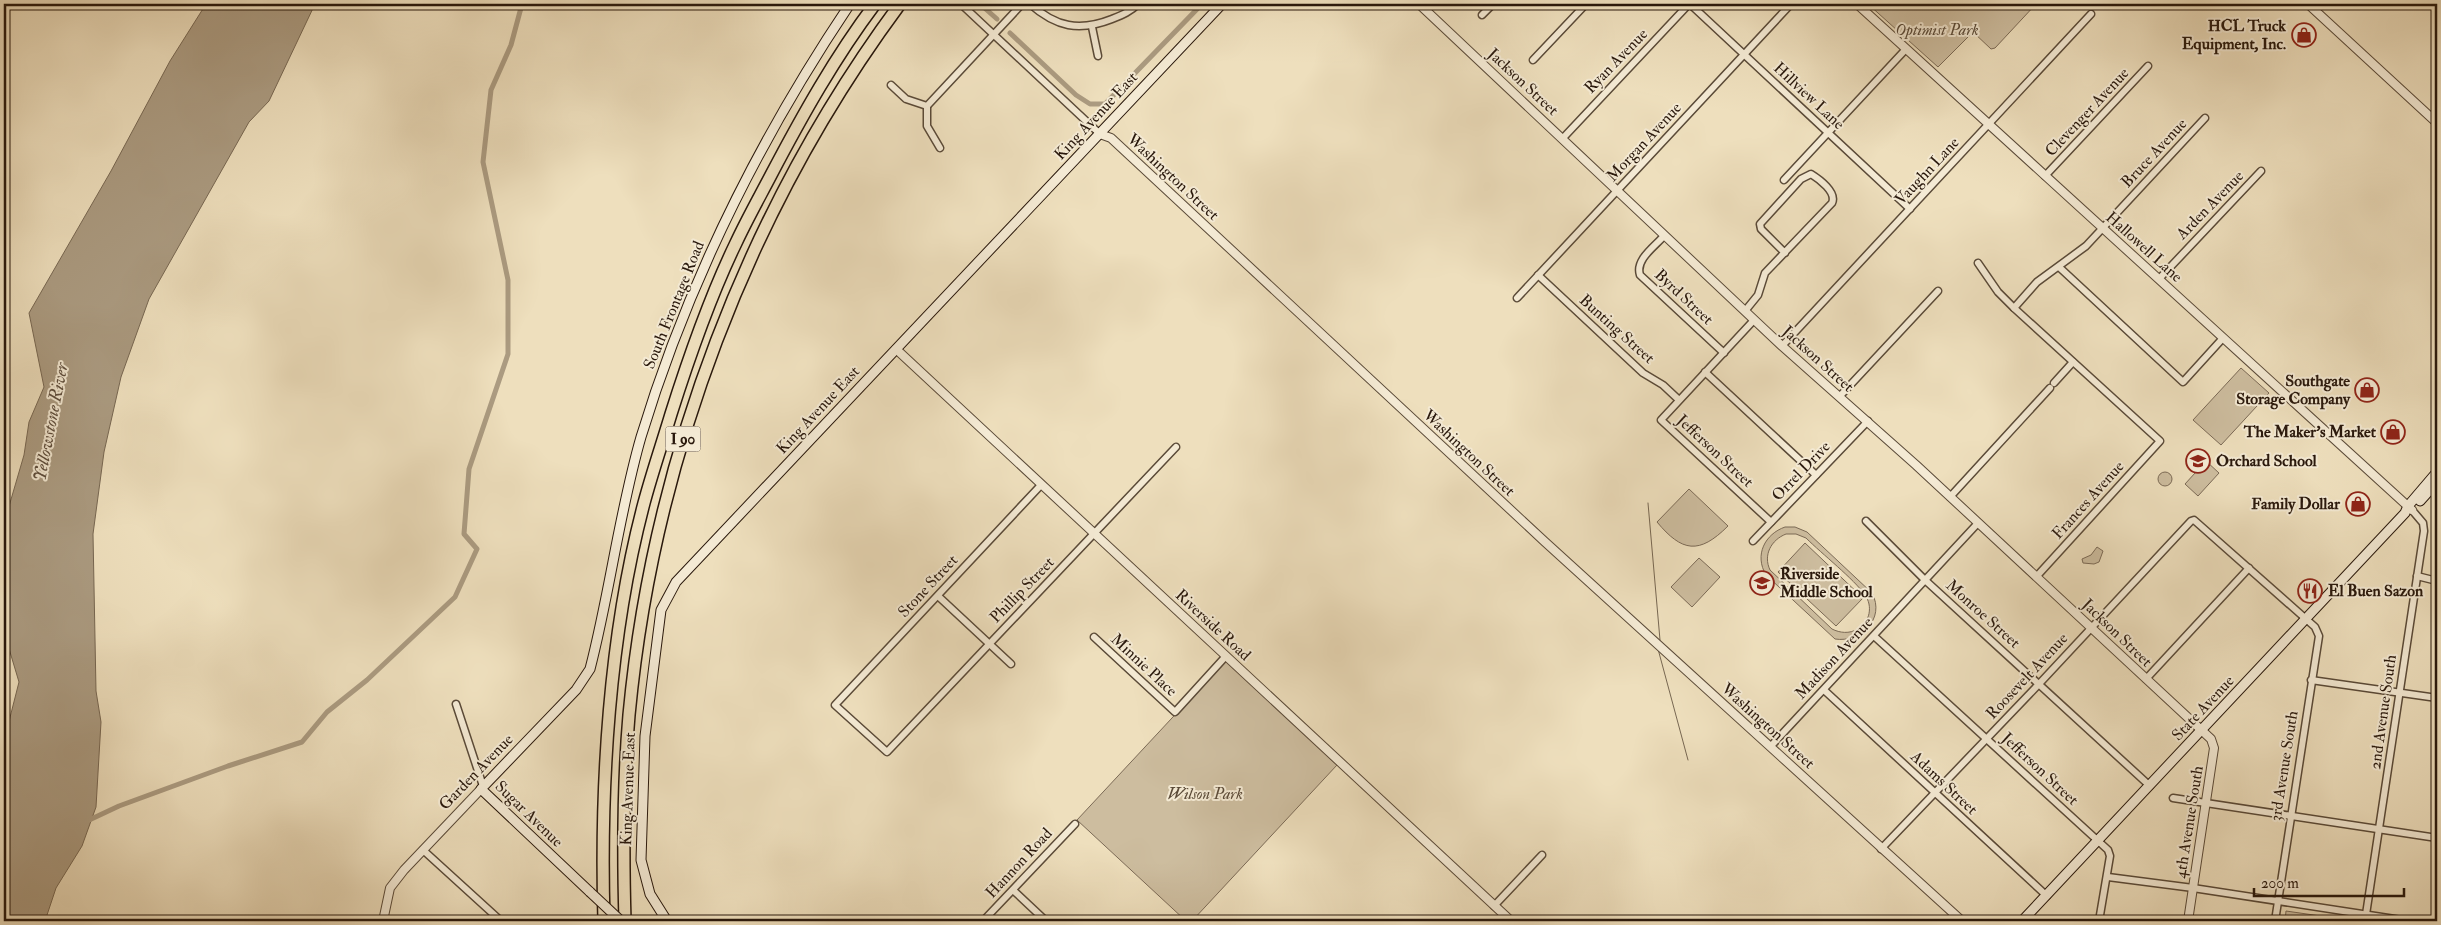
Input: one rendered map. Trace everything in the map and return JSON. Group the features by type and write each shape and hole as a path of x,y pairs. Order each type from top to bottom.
{"highway":[{"name":"I 90","path":"604,921 602,860 605,785 617,645 644,504 684,370 710,301 735,245 794,131 825,79 875,4"},
{"name":"I 90","path":"623,921 624,786 637,648 663,509 681,445 728,310 780,198 841,90 900,4"}],"main road":[{"name":"South Frontage Road","path":"596,645 622,510 641,437 680,324 742,183 805,72 850,4"},
{"name":"King Avenue East","path":"667,921 650,894 640,860 645,736 661,610 676,582 1222,4"},
{"name":"State Avenue","path":"2408,510 2437,472"},
{"name":"State Avenue","path":"2022,921 2203,731 2408,510 2437,482"},
{"name":"Garden Avenue","path":"481,789 576,690 590,669 596,645"},
{"name":"Sugar Avenue","path":"481,789 623,921"}],"street":[{"name":"Washington Street","path":"961,4 1100,134 1111,138 1544,541 1962,921"},
{"path":"940,148 927,126 927,106 1022,4"},
{"path":"1030,4 1046,18 1068,25 1092,27 1133,14 1138,4"},
{"name":"Jackson Street","path":"1419,4 1782,346 1868,421 2203,731"},
{"path":"1482,16 1493,4"},
{"path":"1533,60 1586,4"},
{"name":"Ryan Avenue","path":"1563,138 1690,4"},
{"name":"Hillview Lane","path":"1690,4 1910,209"},
{"name":"Morgan Avenue","path":"1516,298 1791,4"},
{"name":"Hallowell Lane","path":"1858,4 2408,510"},
{"path":"2308,4 2437,123"},
{"name":"Vaughn Lane","path":"1782,346 1990,125 2091,14"},
{"path":"1092,27 1098,56"},
{"path":"1784,180 1906,49"},
{"name":"Clevenger Avenue","path":"2045,176 2148,66"},
{"path":"891,84 906,99 927,106"},
{"name":"Bruce Avenue","path":"2014,308 2037,282 2086,246 2205,118"},
{"name":"Arden Avenue","path":"2159,279 2261,171"},
{"path":"1745,311 1758,295 1762,278 1834,200 1833,194 1811,174 1801,179 1760,224 1761,229 1784,253"},
{"name":"Byrd Street","path":"1664,236 1640,262 1638,269 1640,275 1724,353"},
{"path":"1950,497 2073,362 1998,292 1978,263"},
{"path":"2059,267 2183,382 2223,338"},
{"name":"Bunting Street","path":"1538,275 1643,373 1663,385 1679,400"},
{"path":"1840,396 1938,291"},
{"path":"1679,400 1754,320"},
{"name":"Riverside Road","path":"896,348 1041,486 1511,921"},
{"name":"Frances Avenue","path":"2037,576 2160,442 2073,362"},
{"path":"1705,372 1816,475"},
{"name":"Jefferson Street","path":"1679,400 1661,420 1772,522"},
{"name":"Orrel Drive","path":"1754,541 1868,421"},
{"name":"Phillip Street","path":"888,752 1176,447"},
{"name":"Stone Street","path":"888,752 835,705 1041,486"},
{"name":"2nd Avenue South","path":"2366,918 2424,531 2423,523 2408,510"},
{"name":"3rd Avenue South","path":"2191,520 2197,521 2315,627 2319,636 2275,921"},
{"name":"Roosevelt Avenue","path":"1881,849 2039,684 2191,520"},
{"name":"Monroe Street","path":"1866,522 1925,580 2150,786"},
{"name":"Madison Avenue","path":"1771,746 1978,523"},
{"path":"2146,679 2249,568"},
{"path":"2416,576 2437,581"},
{"path":"938,596 1011,664"},
{"name":"Jefferson Street","path":"1874,636 2108,850 2110,856 2108,877 2099,921"},
{"name":"Minnie Place","path":"1094,637 1175,712 1226,656"},
{"path":"2312,680 2437,698"},
{"name":"Adams Street","path":"1824,690 2047,896"},
{"name":"Sugar Avenue","path":"456,704 483,786 481,789"},
{"name":"4th Avenue South","path":"2188,921 2214,745 2203,731"},
{"name":"Garden Avenue","path":"383,921 390,888 404,870 481,789"},
{"path":"2174,798 2437,838"},
{"name":"Hannon Road","path":"983,921 1075,824"},
{"path":"423,850 501,921"},
{"path":"1494,906 1542,855"},
{"path":"2108,877 2193,888 2366,918 2408,921"},
{"path":"1013,890 1046,921"}],"green space":[{"name":"Optimist Park","path":"1868,4 2036,4 1995,48 1991,49 1973,32 1938,67"},
{"path":"2241,368 2269,393 2221,445 2193,420"},
{"path":"2206,461 2219,473 2198,496 2185,484"},
{"path":"2165,472 2170,474 2172,479 2170,484 2165,486 2160,484 2158,479 2160,474"},
{"path":"1689,489 1728,526 1708,542 1691,546 1675,539 1657,522"},
{"path":"1785,527 1795,527 1807,532 1872,593 1876,612 1868,627 1853,637 1835,639 1766,575 1761,560 1761,553 1767,540 1778,530","holes":["1786,534 1796,534 1806,538 1846,574 1865,595 1869,604 1869,614 1868,618 1858,629 1851,632 1832,629 1770,570 1767,559 1772,544"]},
{"path":"1805,543 1863,598 1836,626 1778,572"},
{"path":"2097,547 2103,551 2099,562 2094,564 2083,563 2082,559 2091,555"},
{"path":"1699,558 1720,577 1692,607 1671,587"},
{"name":"Wilson Park","path":"1226,660 1337,765 1192,921 1186,921 1077,820"},
{"path":"2286,911 2355,921 2285,921"}],"water":[{"name":"Yellowstone River","path":"206,4 315,4 269,101 249,122 149,299 121,377 104,452 93,534 96,691 101,722 96,807 82,846 56,888 45,921 4,921 4,741 19,682 4,632 4,533 5,520 24,455 29,422 44,387 29,313 111,171 170,61"}],"waterway":[{"path":"87,821 119,806 228,766 302,742 327,712 367,680 455,597 477,549 464,534 469,469 508,354 508,280 483,162 491,90 511,45 522,4"},
{"path":"980,4 997,19"},
{"path":"1010,33 1076,95 1090,104 1105,104 1202,4"},
{"path":"1648,503 1660,640"},
{"path":"1658,649 1688,760"}],"place":[{"name":"HCL Truck Equipment, Inc.","path":"2304,35"},
{"name":"Southgate Storage Company","path":"2367,390"},
{"name":"The Maker's Market","path":"2393,432"},
{"name":"Orchard School","path":"2198,461"},
{"name":"Family Dollar","path":"2358,504"},
{"name":"Riverside Middle School","path":"1762,583"},
{"name":"El Buen Sazon","path":"2310,591"}]}
